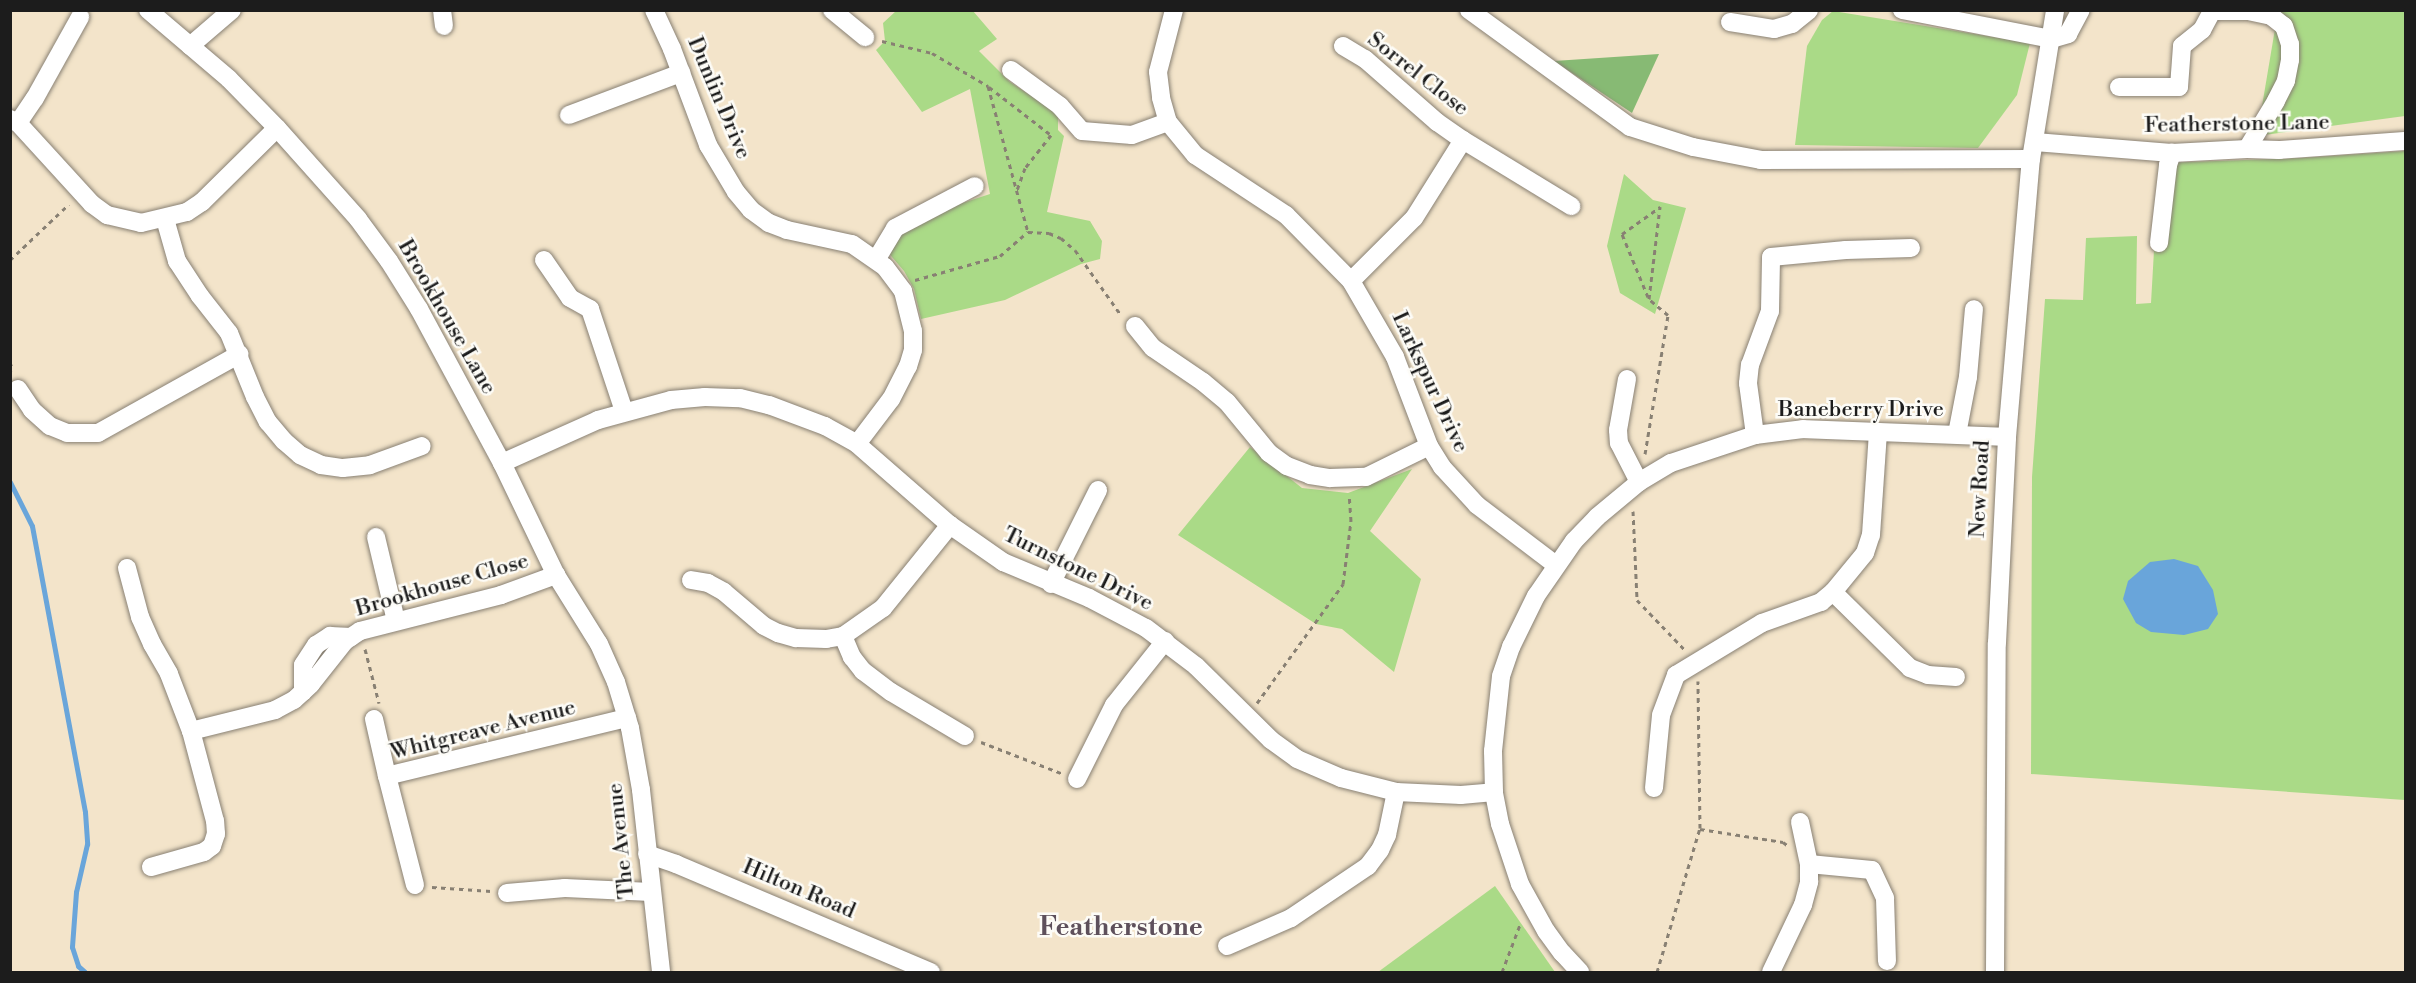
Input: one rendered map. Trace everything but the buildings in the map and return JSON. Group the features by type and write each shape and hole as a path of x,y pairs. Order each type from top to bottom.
{"street":[{"name":"Brookhouse Lane","path":"148,10 229,79 277,128 358,219 389,261 419,309 502,463 556,575 599,644 626,712"},
{"path":"190,46 232,10"},
{"name":"Dunlin Drive","path":"654,10 708,145 736,192 751,210 769,223 787,230 852,244 876,260 899,284 911,317 913,350 909,366 891,399 857,444"},
{"path":"832,10 866,37"},
{"name":"Larkspur Drive","path":"1174,10 1158,72 1161,98 1168,122 1195,155 1286,214 1351,281 1395,357 1429,446 1442,467 1477,505 1556,565"},
{"name":"Featherstone Lane","path":"1469,10 1630,127 1693,147 1761,160 2033,150 2172,153 2247,148 2279,150 2406,141"},
{"path":"1730,22 1774,29 1792,24 1809,10"},
{"path":"1902,10 2051,39 2068,34 2081,10"},
{"name":"New Road","path":"1995,972 1997,643 2007,437 2033,150 2055,10"},
{"path":"2119,87 2179,87 2182,46 2202,30 2212,11 2248,11 2271,16 2284,26 2290,44 2290,60 2286,81 2247,148"},
{"path":"80,17 35,98 14,121 81,192 107,215 141,223 187,212 202,202 277,128"},
{"name":"Sorrel Close","path":"1343,46 1365,59 1437,122 1571,206"},
{"path":"1011,70 1060,106 1082,131 1132,135 1168,122"},
{"path":"569,115 681,73"},
{"name":"Sorrel Close","path":"1351,281 1414,218 1463,140"},
{"path":"2159,243 2172,153"},
{"path":"876,260 895,228 975,186"},
{"path":"165,219 177,261 230,333 255,397 268,422 284,441 300,455 321,465 343,468 370,465 422,446"},
{"path":"1755,435 1748,383 1750,365 1770,311 1772,257 1846,250 1911,248"},
{"path":"544,260 570,298 590,309 624,411"},
{"path":"1957,434 1968,376 1974,309"},
{"path":"1135,326 1154,348 1203,382 1227,402 1269,453 1287,466 1310,475 1366,477 1429,446"},
{"path":"18,389 32,410 50,426 67,434 98,433 240,354"},
{"path":"1627,379 1618,430 1619,443 1639,482"},
{"name":"Turnstone Drive","path":"502,463 569,431 624,411 671,400 705,397 740,398 797,414 857,444 950,525 1003,562 1121,613 1165,641 1196,666 1271,740 1305,763 1341,778 1396,792 1461,795 1494,792"},
{"name":"Baneberry Drive","path":"1580,972 1562,953 1531,905 1509,854 1494,792 1493,751 1501,676 1521,623 1556,565 1597,517 1639,482 1671,463 1755,435 1803,429 2007,437"},
{"path":"1654,788 1661,715 1676,675 1762,623 1821,602 1833,592 1865,553 1871,535 1878,432"},
{"path":"1051,584 1098,489"},
{"path":"691,580 708,583 724,592 764,626 778,633 796,638 826,639 843,636 883,608 950,525"},
{"path":"376,537 396,621"},
{"path":"128,568 140,617 169,674 191,731 215,821 216,834 212,846 204,852 151,867"},
{"name":"Brookhouse Close","path":"191,731 275,710 303,692 335,653 356,634 396,621 501,595 556,575"},
{"path":"1833,592 1910,668 1928,675 1956,677"},
{"path":"843,636 852,657 863,671 891,692 965,736"},
{"path":"1077,780 1114,705 1165,641"},
{"name":"Whitgreave Avenue","path":"415,885 387,776 626,712"},
{"name":"The Avenue","path":"626,712 641,790 662,972"},
{"path":"374,718 387,776"},
{"path":"1227,946 1291,918 1368,866 1380,850 1387,835 1396,792"},
{"path":"1771,972 1803,905 1809,882 1809,864 1800,822"},
{"name":"Hilton Road","path":"647,854 676,864 931,972"},
{"path":"1809,864 1872,870 1885,898 1887,961"},
{"path":"507,893 566,888 651,892"}],"path":[{"path":"866,37 932,53 988,86 1051,135 1025,168 1017,192"},
{"path":"988,86 1028,232"},
{"path":"10,260 81,192"},
{"path":"1649,298 1660,207 1622,234 1649,298 1668,315 1632,516 1637,600 1665,632 1696,661 1700,828 1697,829 1783,842 1809,864"},
{"path":"899,284 1000,256 1028,232 1049,233 1061,238 1075,250 1116,310 1135,326"},
{"path":"1247,717 1343,585 1351,521 1348,478"},
{"path":"356,634 381,710 372,712 374,718"},
{"path":"965,736 1077,780"},
{"path":"1657,972 1700,828"},
{"path":"415,885 507,893"},
{"path":"1502,972 1517,928 1531,905"}],"green space":[{"path":"896,11 973,11 997,39 979,51 1010,82 1058,113 1058,130 1064,136 1047,212 1090,221 1102,241 1100,259 1081,264 1005,300 921,319 914,289 904,271 886,250 899,234 935,212 990,194 970,89 922,112 876,50 885,41 883,23"},
{"path":"1833,11 2030,43 2017,95 1978,148 1795,145 1807,46 1822,20"},
{"path":"2278,11 2405,11 2405,116 2257,136"},
{"path":"1659,54 1632,113 1554,61"},
{"path":"2405,151 2405,800 2031,774 2032,477 2045,299 2083,300 2086,238 2137,236 2136,304 2151,303 2159,163 2300,158"},
{"path":"1624,174 1653,200 1686,208 1655,314 1620,293 1607,246"},
{"path":"1250,447 1302,488 1348,493 1412,469 1370,531 1421,579 1394,672 1342,629 1316,624 1178,535"},
{"path":"1495,886 1555,972 1378,972"}],"water":[{"path":"2174,559 2198,566 2213,590 2218,614 2208,629 2184,635 2151,632 2136,623 2123,599 2128,581 2150,562"}],"waterway":[{"path":"10,482 32,526 85,812 87,844 76,892 72,947 78,966 85,972"}],"district":[{"name":"Featherstone","path":"1121,928"}]}
